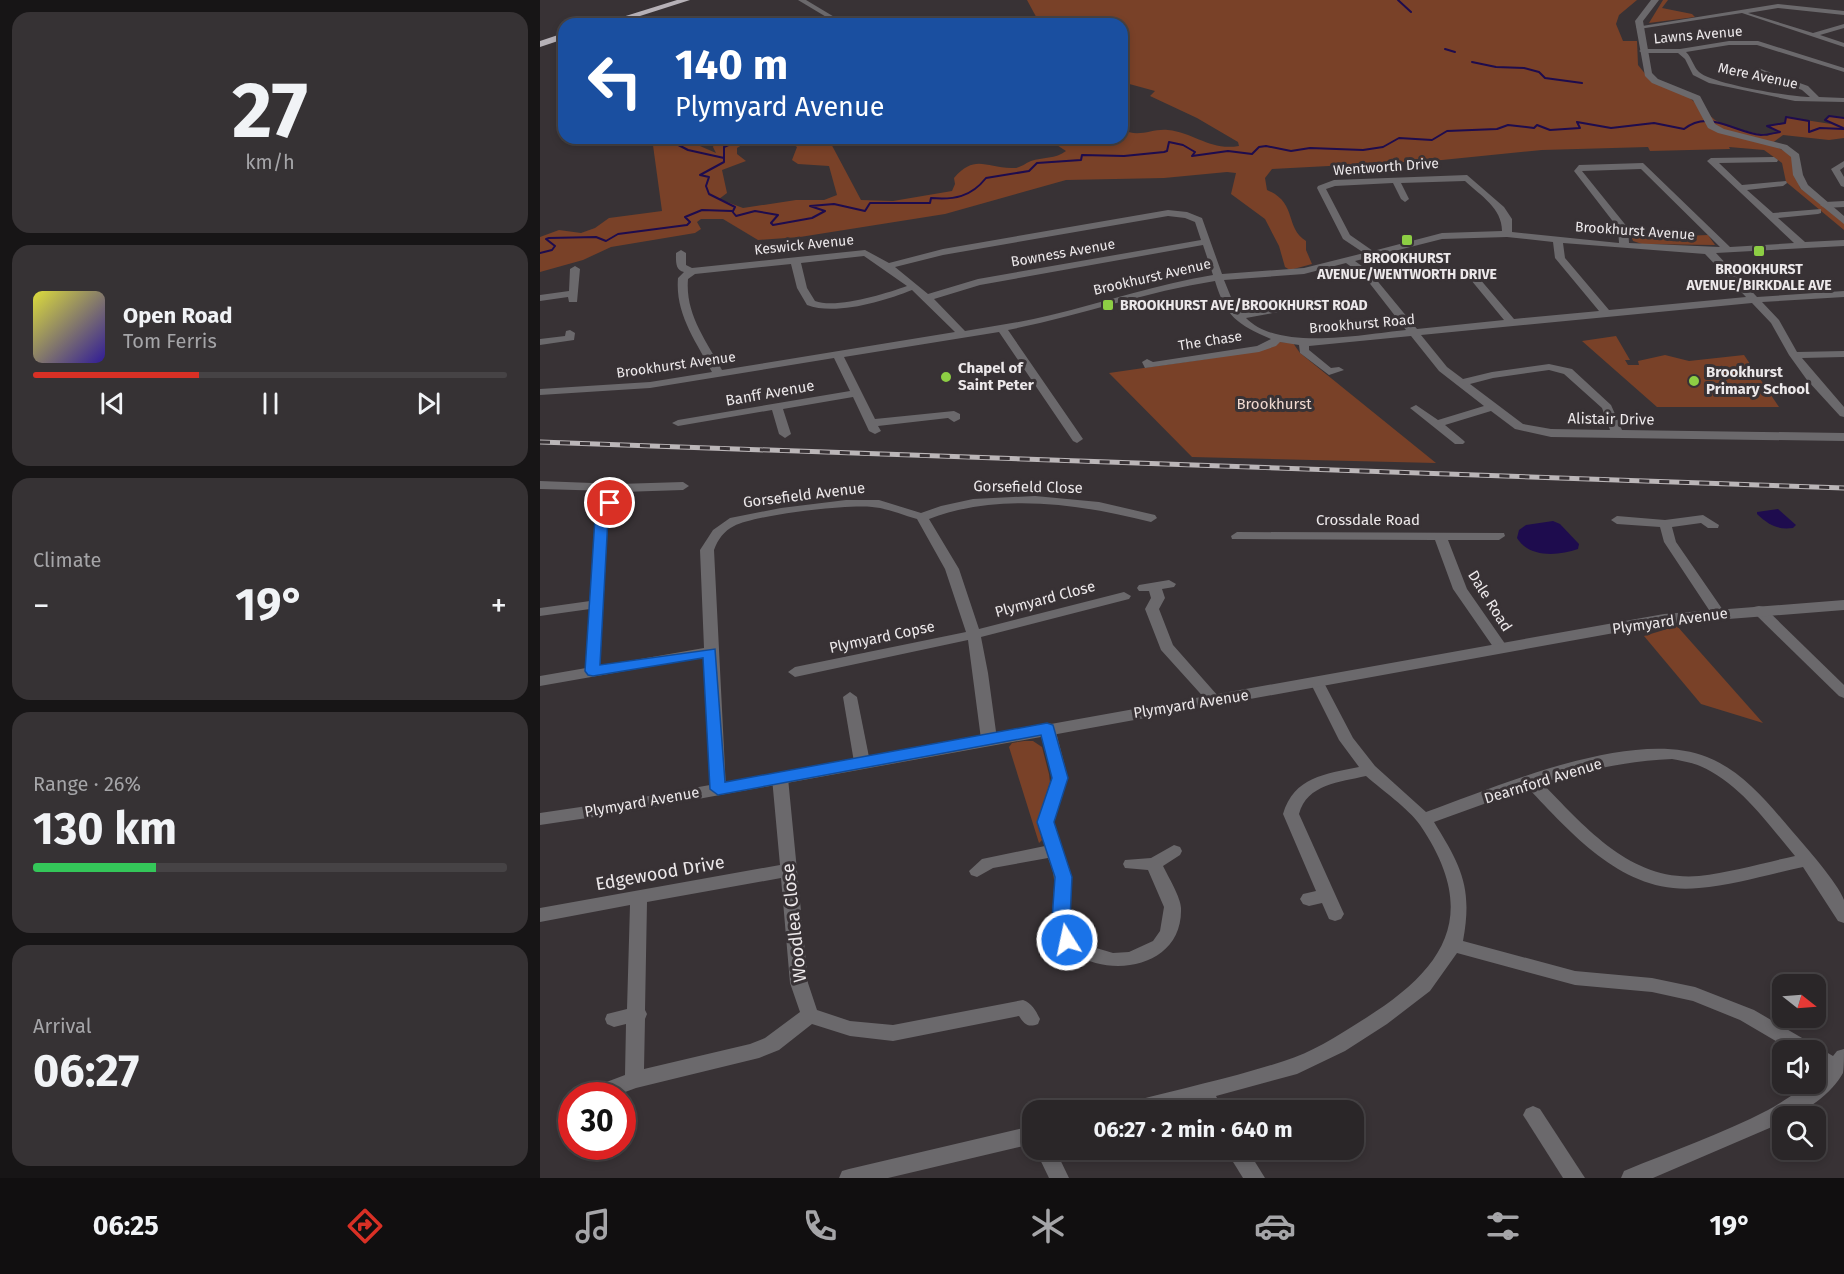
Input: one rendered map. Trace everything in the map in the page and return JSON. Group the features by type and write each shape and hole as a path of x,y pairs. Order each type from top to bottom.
{"highway":[{"path":"614,18 667,0"},
{"path":"617,18 686,0"},
{"path":"540,38 558,33"},
{"path":"540,44 558,38"}],"street":[{"path":"801,0 832,18"},
{"path":"1654,0 1639,21 1648,74 1655,81 1697,98 1711,126 1721,132 1784,147 1796,156 1798,175 1815,209 1844,220"},
{"path":"1639,27 1783,6 1844,13"},
{"path":"1740,12 1844,45"},
{"path":"1813,35 1844,26"},
{"name":"Lawns Avenue","path":"1643,51 1680,51 1729,43 1758,43 1824,63"},
{"name":"Mere Avenue","path":"1680,51 1688,58 1696,73 1712,81 1784,98 1844,100"},
{"path":"1824,63 1834,60"},
{"path":"1824,63 1844,70"},
{"path":"1758,70 1805,88 1818,100"},
{"path":"1769,161 1711,161 1803,246"},
{"path":"1844,164 1835,169 1844,184"},
{"path":"1624,246 1623,228 1578,171 1579,168 1643,166 1727,249"},
{"name":"Wentworth Drive","path":"1372,254 1346,237 1321,188 1334,183 1454,177 1473,181 1501,209 1507,219 1507,234"},
{"path":"1396,181 1405,199"},
{"path":"1739,188 1783,183"},
{"path":"1771,216 1844,204"},
{"name":"Brookhurst Road","path":"887,266 943,252 1168,213 1187,215 1199,220 1224,294 1237,316 1261,333 1304,343 1336,343 1606,313 1844,294"},
{"name":"Brookhurst Avenue","path":"540,392 650,386 962,334 1052,318 1158,289 1218,277 1290,273 1349,261 1442,236 1507,234 1624,246 1708,251 1844,243"},
{"path":"1558,240 1560,258 1606,313"},
{"name":"Bowness Avenue","path":"926,298 978,282 1206,242"},
{"path":"1708,251 1775,322 1794,355 1811,378 1844,414"},
{"path":"681,253 681,265 684,270 692,271"},
{"name":"Keswick Avenue","path":"692,271 865,253 887,266 940,309 962,334"},
{"path":"795,259 800,280 810,302 815,305 831,306 912,287"},
{"name":"Alistair Drive","path":"1349,261 1367,274 1443,369 1519,427 1551,433 1844,437"},
{"path":"540,298 573,297 575,269"},
{"path":"692,271 683,278 681,296 719,375"},
{"path":"1476,280 1512,323"},
{"path":"1237,316 1304,307"},
{"path":"1002,327 1077,439"},
{"path":"540,342 570,338"},
{"name":"The Chase","path":"1147,362 1149,366 1259,349 1272,344 1277,338"},
{"path":"1304,343 1304,351 1329,372 1339,370"},
{"path":"1794,355 1844,354"},
{"path":"838,355 873,427 954,414 954,419"},
{"path":"1462,383 1492,375 1549,368 1568,371 1607,407 1617,433"},
{"name":"Banff Avenue","path":"685,420 855,393"},
{"path":"777,407 785,434"},
{"path":"1437,424 1491,407"},
{"path":"1416,408 1459,442"},
{"path":"540,485 618,488 683,486"},
{"path":"593,671 602,518 618,488"},
{"name":"Gorsefield Close","path":"922,518 941,508 960,503 994,501 1140,508 1151,518"},
{"name":"Gorsefield Avenue","path":"718,789 707,550 711,540 724,526 746,517 854,503 872,502 922,518"},
{"path":"1623,517 1665,524 1706,518"},
{"path":"922,518 951,567 975,634 981,659 989,739"},
{"path":"1665,524 1670,542 1718,614"},
{"name":"Crossdale Road","path":"1237,536 1499,536"},
{"name":"Dale Road","path":"1440,537 1460,589 1501,648"},
{"path":"1156,586 1158,598 1152,609 1166,647 1214,699"},
{"name":"Plymyard Close","path":"975,634 1124,596"},
{"path":"540,612 597,604"},
{"name":"Plymyard Avenue","path":"540,819 1664,619 1844,605"},
{"path":"1759,610 1844,693"},
{"name":"Plymyard Copse","path":"795,672 975,634"},
{"path":"540,681 710,652"},
{"path":"1211,1100 1290,1068 1347,1040 1388,1014 1424,986 1453,945 1459,916 1458,886 1446,855 1424,819 1369,770 1347,740 1317,682"},
{"path":"850,697 862,762"},
{"path":"1047,728 1060,778 1045,822 1053,851 1064,877 1061,920 1067,940 1074,947 1100,958 1131,959 1144,955 1159,946 1168,932 1173,907 1154,864"},
{"name":"Dearnford Avenue","path":"1424,819 1574,769 1640,754 1665,753 1701,760 1739,784 1775,821 1832,894 1844,916"},
{"path":"1335,914 1318,898 1291,814 1292,804 1297,794 1308,786 1369,770"},
{"name":"Woodlea Close","path":"780,778 799,983 810,1015"},
{"path":"1532,783 1596,848 1620,864 1651,879 1681,883 1699,882 1807,860"},
{"path":"985,861 1053,851"},
{"path":"1131,864 1154,864 1174,851"},
{"name":"Edgewood Drive","path":"540,915 788,870"},
{"path":"634,1080 638,1014 639,898"},
{"path":"1453,945 1575,978 1652,985 1695,994 1747,1015 1790,1040"},
{"path":"629,1082 752,1052 772,1044 810,1015 840,1028 871,1033 893,1033 1023,1008 1031,1019"},
{"path":"615,1019 638,1014"},
{"path":"1630,1178 1773,1117 1804,1100 1840,1062"},
{"path":"1533,1115 1575,1178"},
{"path":"849,1178 1022,1137"},
{"path":"1050,1160 1059,1178"},
{"path":"1243,1160 1255,1178"}],"green space":[{"path":"1027,0 1637,0 1619,15 1616,24 1623,41 1637,41 1638,65 1651,81 1684,93 1715,120 1726,126 1767,136 1779,132 1767,126 1785,123 1786,117 1831,124 1825,120 1829,116 1844,118 1844,138 1829,140 1783,135 1771,144 1792,155 1800,188 1844,223 1844,230 1786,182 1782,163 1764,150 1729,147 1730,149 1650,151 1648,147 1542,150 1442,160 1272,169 1265,178 1267,190 1283,201 1295,229 1306,241 1306,250 1312,264 1290,270 1285,267 1279,246 1265,219 1231,194 1236,173 1227,172 1164,178 1066,180 945,214 800,237 758,240 723,219 701,219 697,222 701,229 695,233 611,247 583,260 540,272 540,237 559,230 581,233 595,228 609,218 662,211 653,144 695,144 716,153 714,144 743,144 737,148 737,154 746,161 722,170 727,193 719,199 743,208 796,200 824,200 837,195 829,166 798,164 792,160 797,147 792,144 831,144 861,200 893,201 952,191 955,184 954,178 962,170 975,164 1016,168 1066,151 1055,144 1128,144 1128,132 1168,130 1219,146 1239,146 1238,142 1197,118 1150,96 1155,91 1128,84 1128,18 1037,18"},
{"path":"1663,0 1668,0 1662,8 1692,14 1695,17 1649,23"},
{"path":"1708,235 1715,245 1642,244 1633,241 1632,238"},
{"path":"1616,336 1630,360 1625,360 1628,365 1639,365 1638,361 1665,355 1689,361 1744,355 1779,407 1657,407 1582,341"},
{"name":"Brookhurst","path":"1280,342 1293,343 1300,353 1436,463 1192,457 1109,373 1206,359"},
{"path":"1677,626 1763,723 1701,704 1644,636"},
{"path":"1033,741 1042,747 1049,774 1050,782 1038,821 1042,840 1039,843 1009,747 1012,743"}],"shaded area":[{"path":"1778,509 1796,525 1793,528 1774,526 1757,514 1757,512"},
{"path":"1553,521 1560,524 1579,544 1578,549 1544,554 1522,545 1517,538 1519,530 1526,525"}],"waterway":[{"path":"1398,0 1411,12"},
{"path":"1445,49 1455,52"},
{"path":"1472,62 1496,67 1524,68 1539,72 1545,78 1582,83"},
{"path":"1843,128 1825,120 1829,116 1844,118"},
{"path":"540,253 552,250 555,246 546,239 549,238 596,237 606,241 618,234 687,225 690,222 685,217 702,210 732,211 736,216 755,211 778,215 771,223 773,225 812,218 825,211 810,206 834,204 865,211 870,203 930,203 931,198 962,196 986,178 1029,171 1037,163 1081,160 1082,155 1124,156 1164,152 1167,151 1169,142 1183,145 1195,152 1192,156 1228,151 1252,154 1259,147 1266,146 1291,151 1310,148 1363,150 1383,147 1399,138 1432,140 1447,131 1497,129 1508,125 1534,128 1537,125 1550,130 1580,128 1577,122 1611,128 1654,123 1684,129 1693,123 1712,121 1761,135 1780,132 1767,126 1785,123 1786,117 1809,121 1809,132 1820,128 1844,129"},
{"path":"676,144 688,150 724,158"},
{"path":"724,158 724,147 731,144"},
{"path":"724,158 724,162 700,175 709,177 706,186 709,194 735,207 733,211"}],"railway":[{"path":"540,442 1844,488"}],"place":[{"name":"BROOKHURST AVENUE/WENTWORTH DRIVE","path":"1407,240"},
{"name":"BROOKHURST AVENUE/BIRKDALE AVE","path":"1759,251"},
{"name":"BROOKHURST AVE/BROOKHURST ROAD","path":"1108,305"},
{"name":"Chapel of Saint Peter","path":"946,377"},
{"name":"Brookhurst Primary School","path":"1694,381"}],"route":[{"path":"610,503 602,518 593,671 710,652 718,789 1047,728 1060,778 1057,793 1045,822 1053,851 1064,877 1061,920 1067,940"}]}
